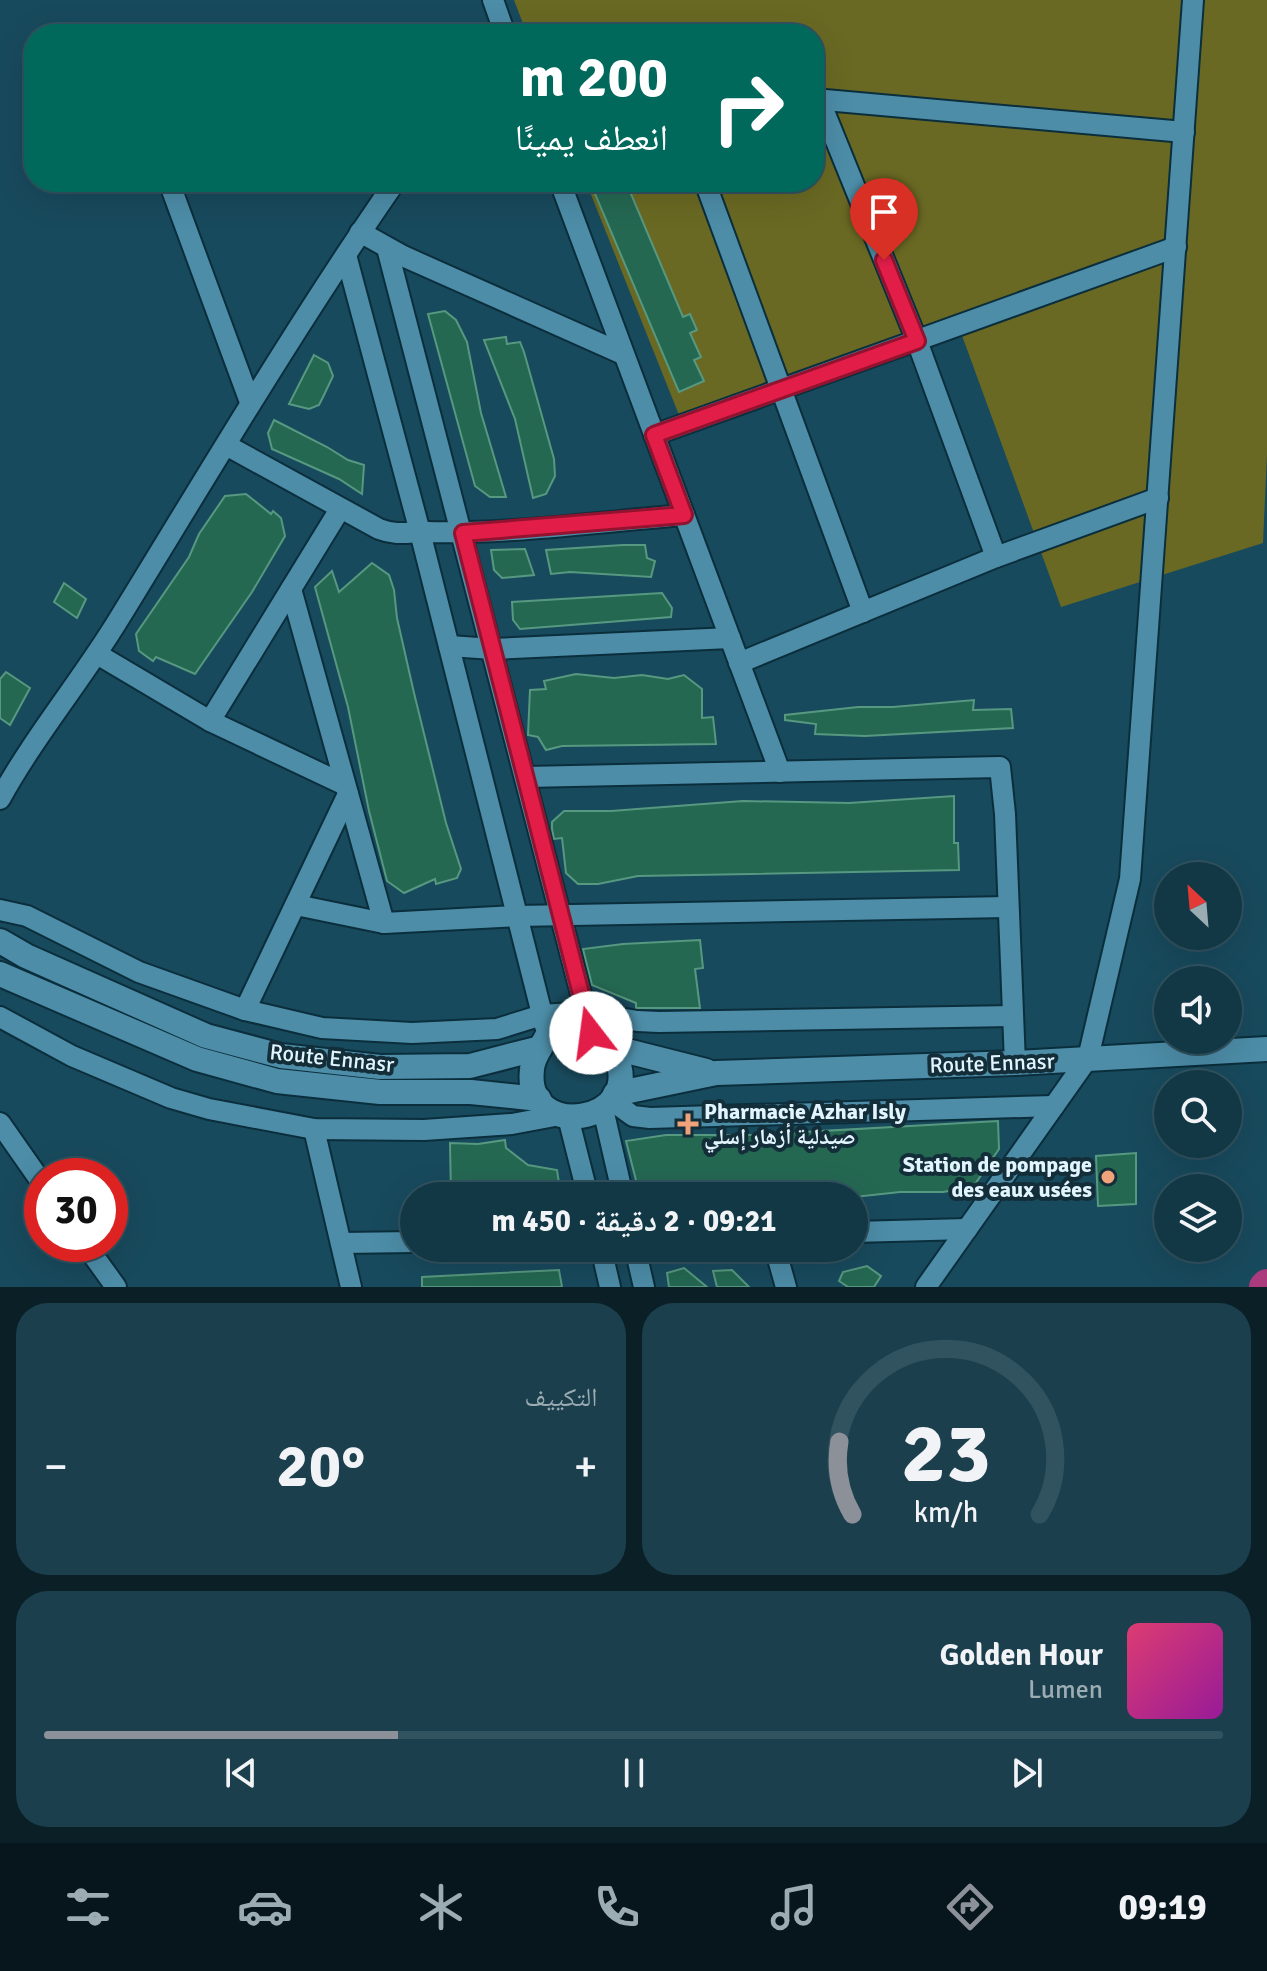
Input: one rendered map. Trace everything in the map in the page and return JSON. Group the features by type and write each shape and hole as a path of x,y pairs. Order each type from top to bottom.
{"main road":[{"name":"Route Ennasr","path":"0,941 26,956 206,1036 281,1056 380,1067 470,1066 543,1033"},
{"name":"Route Ennasr","path":"0,974 197,1059 277,1081 380,1092 471,1092 539,1099"},
{"name":"Route Ennasr","path":"596,1031 716,1073"},
{"path":"596,1031 620,1070 610,1101 592,1115 564,1116 548,1109 539,1099 531,1079 543,1033 596,1031"},
{"name":"Route Ennasr","path":"610,1101 716,1073 1015,1063 1267,1049"}],"street":[{"path":"493,0 500,24"},
{"path":"926,1287 1088,1058 1130,879 1193,0"},
{"path":"824,100 1184,132"},
{"path":"824,116 917,341 996,557"},
{"path":"173,192 250,402"},
{"path":"0,799 7,770 97,654 250,402 388,192"},
{"path":"564,192 780,772"},
{"path":"709,192 863,612"},
{"path":"360,232 387,248 623,354"},
{"path":"654,435 1176,247"},
{"path":"387,248 561,916 596,1031 637,1021 1013,1016"},
{"path":"0,910 27,916 139,972 245,1010 322,1028 412,1033 497,1029 543,1033 449,646 346,255"},
{"path":"226,445 340,509 389,533 402,535 684,515"},
{"path":"739,663 996,557 1158,498"},
{"path":"210,721 340,509"},
{"path":"291,589 384,923"},
{"path":"449,646 493,649 730,638"},
{"path":"97,654 210,721 347,789"},
{"path":"525,777 999,766 1002,768 1005,814 1015,1063"},
{"path":"245,1010 347,789"},
{"path":"296,905 384,923 517,916 1008,907"},
{"path":"0,1017 72,1056 171,1098 209,1109 314,1129 424,1130 512,1124 564,1116 584,1182"},
{"path":"610,1101 633,1116 650,1118 1054,1106"},
{"path":"610,1101 621,1182"},
{"path":"0,1123 24,1158"},
{"path":"314,1129 351,1287"},
{"path":"868,1232 967,1229"},
{"path":"341,1243 400,1242"},
{"path":"98,1262 116,1287"},
{"path":"604,1262 610,1287"},
{"path":"638,1262 644,1287"},
{"path":"779,1262 786,1287"}],"shaded area":[{"path":"514,0 1267,0 1267,454 1263,543 1061,607 960,330 679,415 590,192 824,192 824,24 523,24"}],"building":[{"path":"594,192 630,192 683,317 690,314 697,330 690,333 701,357 694,360 704,381 679,392"},
{"path":"445,311 456,320 467,342 481,413 506,497 490,497 475,486 428,314"},
{"path":"506,337 507,344 520,342 524,352 554,459 555,476 546,494 533,498 515,419 484,340"},
{"path":"314,355 328,363 333,376 319,405 309,409 289,404"},
{"path":"274,420 348,460 364,465 362,494 339,479 272,449 268,433"},
{"path":"246,494 281,518 285,536 252,592 195,674 156,657 153,661 139,651 136,634 189,557 199,534 225,496"},
{"path":"645,545 647,558 655,561 651,577 570,572 551,574 546,550"},
{"path":"525,549 534,575 502,578 494,570 491,550"},
{"path":"372,563 389,575 394,590 414,693 446,823 461,869 457,878 436,884 435,879 404,893 387,881 348,707 315,587 332,571 339,592"},
{"path":"64,583 86,599 77,618 54,602"},
{"path":"662,593 672,608 671,617 520,629 513,620 512,602"},
{"path":"6,672 30,688 10,725 0,718 0,679"},
{"path":"576,674 614,678 642,675 668,679 684,675 702,689 702,718 713,717 716,744 562,746 546,750 538,737 528,735 530,690 546,689 544,681"},
{"path":"974,700 973,710 1011,709 1013,728 865,736 815,734 816,724 785,720 785,715 858,707"},
{"path":"954,796 954,843 958,843 959,870 638,876 598,884 578,884 566,873 562,838 554,839 552,829 552,822 564,811 611,811 743,801 849,803"},
{"path":"700,940 703,968 695,969 700,1008 636,1008 636,1003 592,985 583,949 623,944"},
{"path":"998,1121 999,1149 973,1187 943,1192 868,1195 868,1182 636,1182 626,1141 666,1135 751,1135"},
{"path":"505,1140 506,1148 528,1165 557,1170 559,1182 451,1182 450,1143 478,1144"},
{"name":"Station de pompage des eaux usées","path":"1136,1153 1136,1204 1098,1206 1096,1156"},
{"path":"867,1266 881,1276 874,1287 848,1287 839,1281 843,1272"},
{"path":"684,1268 707,1287 669,1287 667,1273"},
{"path":"559,1270 562,1287 422,1287 422,1277"},
{"path":"732,1270 749,1287 717,1287 713,1271"}],"place":[{"name":"Pharmacie Azhar Isly صيدلية أزهار إسلي","path":"688,1124"},
{"name":"Station de pompage des eaux usées","path":"1108,1177"}],"route":[{"path":"591,1033 463,533 684,515 654,435 917,341 884,260"}]}
